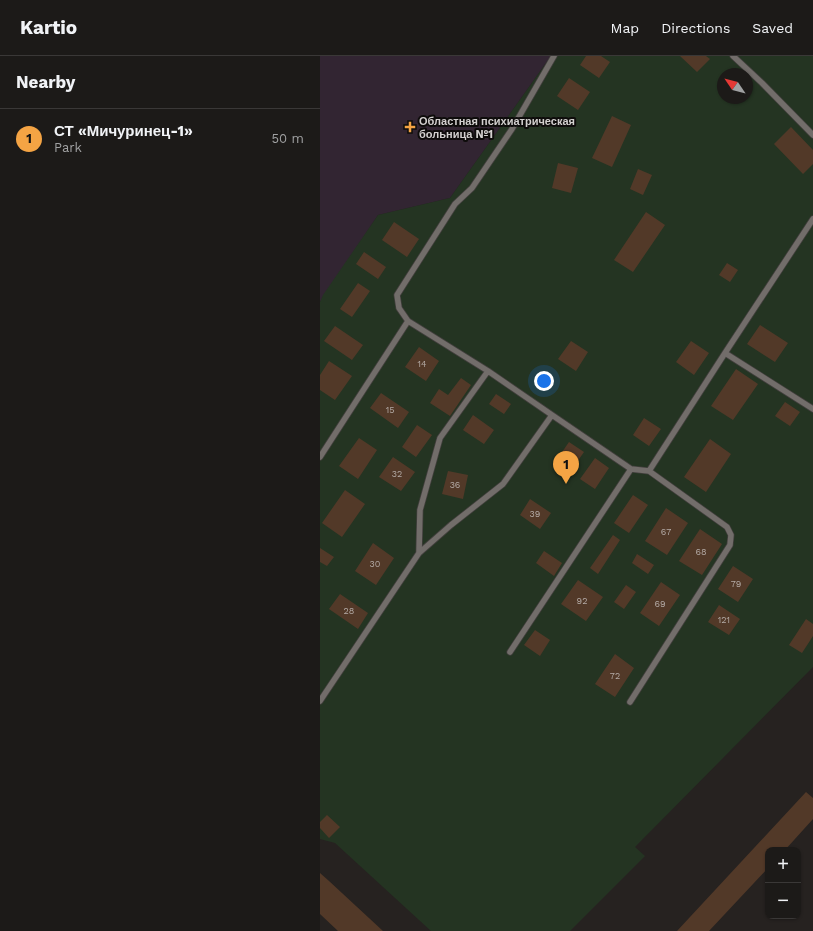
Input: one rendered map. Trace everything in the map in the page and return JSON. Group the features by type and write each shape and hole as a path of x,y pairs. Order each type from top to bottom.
{"lane":[{"path":"554,56 512,129 472,188 455,204 398,295 399,308 408,321 488,371 631,469 649,471 727,526 731,535 730,545 630,702"},
{"path":"733,56 813,135"},
{"path":"649,471 813,219"},
{"path":"320,458 408,321"},
{"path":"725,353 813,409"},
{"path":"419,553 420,510 440,438 488,371"},
{"path":"320,701 419,553 451,524 503,484 552,415"},
{"path":"510,652 631,469"}],"shaded area":[{"name":"Областная психиатрическая больница №1","path":"320,56 551,56 450,198 378,215 320,302"}],"green space":[{"path":"551,56 813,56 813,667 635,847 645,856 570,931 431,931 335,843 320,839 320,302 323,295 378,215 450,198"}],"building":[{"path":"586,56 601,56 610,62 599,78 580,65"},
{"path":"680,56 706,56 710,59 697,72"},
{"path":"569,78 590,92 578,110 557,96"},
{"path":"612,116 631,125 612,167 592,158"},
{"path":"791,127 813,150 813,164 803,174 774,144"},
{"path":"558,163 578,168 571,193 552,188"},
{"path":"638,169 652,175 643,195 630,189"},
{"path":"646,212 665,225 633,272 614,260"},
{"path":"394,222 419,239 407,257 382,240"},
{"path":"364,252 386,267 378,279 356,264"},
{"path":"727,263 738,270 730,282 719,275"},
{"path":"358,283 370,291 352,317 340,309"},
{"path":"760,325 788,343 775,362 747,344"},
{"path":"335,326 363,345 352,360 324,341"},
{"path":"571,341 588,352 576,371 558,359"},
{"path":"691,341 709,353 694,375 676,362"},
{"path":"419,347 439,361 426,381 405,367"},
{"path":"329,361 352,376 335,400 320,390 320,375"},
{"path":"736,369 758,384 733,420 711,406"},
{"path":"461,378 471,385 450,416 430,403 439,389 448,395"},
{"path":"381,393 409,412 398,428 370,408"},
{"path":"496,394 511,404 504,414 489,404"},
{"path":"785,402 800,412 790,426 775,416"},
{"path":"473,415 494,430 484,444 463,430"},
{"path":"644,418 661,429 649,446 633,435"},
{"path":"417,425 432,435 416,457 402,447"},
{"path":"359,438 377,450 358,479 339,466"},
{"path":"710,439 731,454 706,492 684,477"},
{"path":"569,442 584,452 568,475 553,465"},
{"path":"393,457 415,472 401,491 379,477"},
{"path":"595,458 609,468 595,489 580,479"},
{"path":"448,471 468,475 463,499 442,494"},
{"path":"345,490 365,504 342,537 322,523"},
{"path":"633,495 648,505 629,533 614,523"},
{"path":"530,499 551,513 540,529 520,515"},
{"path":"666,508 688,523 667,555 645,541"},
{"path":"700,529 722,544 702,575 679,561"},
{"path":"613,535 620,540 598,574 590,568"},
{"path":"373,543 394,558 376,585 355,571"},
{"path":"320,548 334,557 327,566 320,562"},
{"path":"544,551 562,563 554,576 536,563"},
{"path":"637,554 654,565 648,574 632,563"},
{"path":"733,566 753,579 738,602 718,589"},
{"path":"578,580 603,597 586,621 561,604"},
{"path":"661,582 680,595 659,626 640,613"},
{"path":"626,585 636,592 624,609 614,602"},
{"path":"340,594 368,613 358,629 329,609"},
{"path":"719,605 740,619 729,635 708,622"},
{"path":"806,619 813,624 813,636 802,653 789,645"},
{"path":"535,630 550,640 540,656 524,645"},
{"path":"615,654 634,668 615,697 595,684"},
{"path":"806,792 813,798 813,819 788,847 765,847 765,871 709,931 677,931"},
{"path":"327,815 340,827 329,838 320,828 320,822"},
{"path":"320,873 383,931 338,931 320,914"}],"place":[{"name":"Областная психиатрическая больница №1","path":"410,127"},
{"name":"СТ «Мичуринец-1»","path":"566,484"}]}
